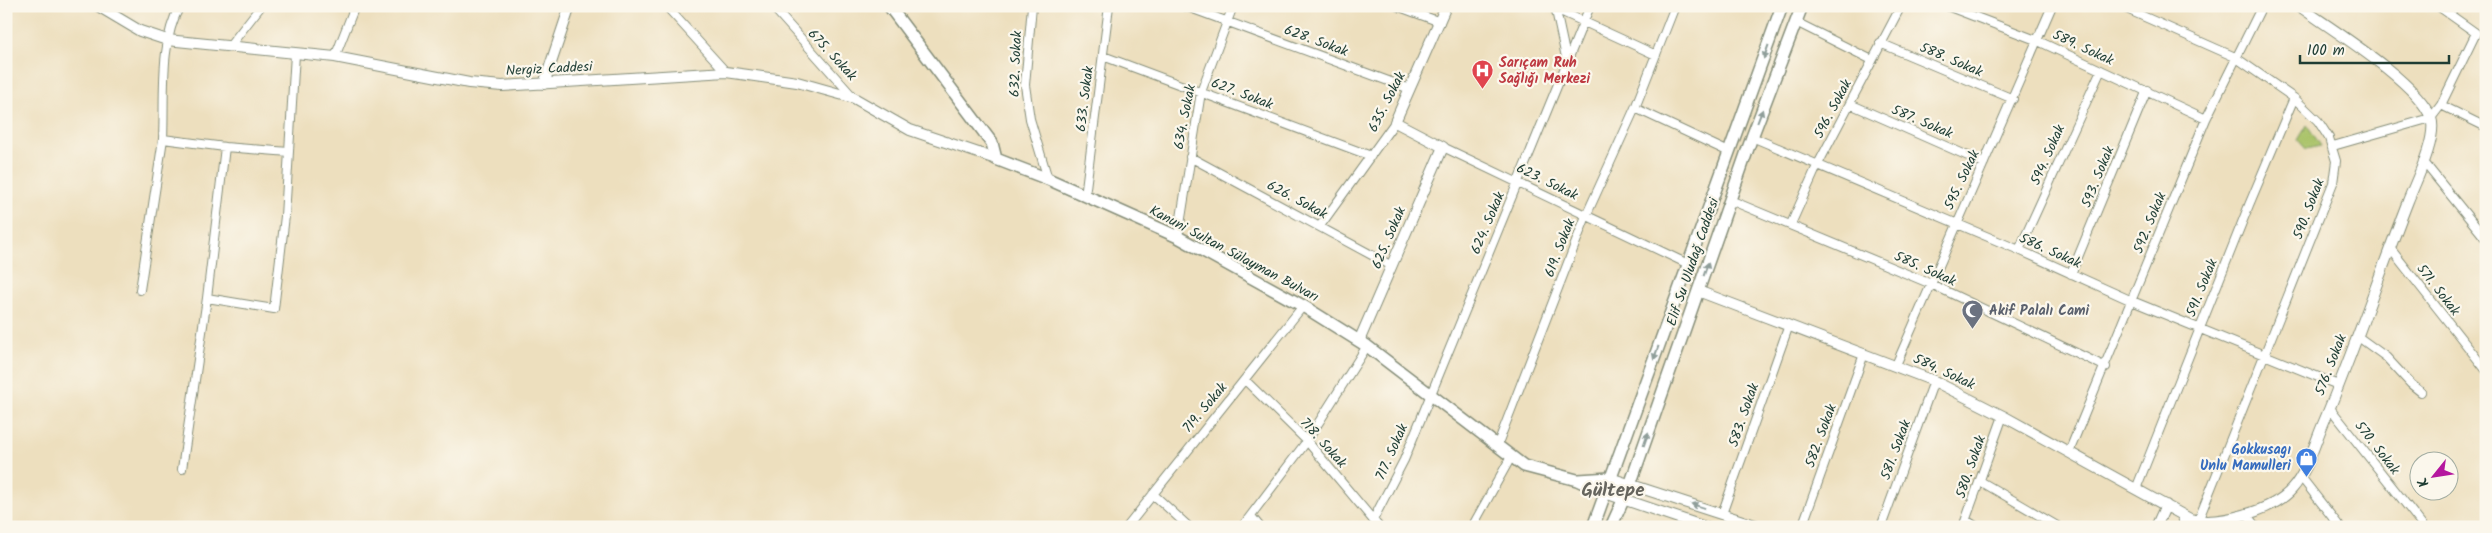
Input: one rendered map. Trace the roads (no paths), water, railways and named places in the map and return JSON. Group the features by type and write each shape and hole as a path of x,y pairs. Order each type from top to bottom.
{"main road":[{"path":"889,6 992,142 996,159"},
{"name":"Elif Su Uludağ Caddesi","path":"1593,527 1782,6"},
{"name":"Elif Su Uludağ Caddesi","path":"1611,527 1630,485 1752,137 1802,6"},
{"name":"Kanuni Sultan Sülayman Bulvarı","path":"996,159 1048,179 1178,237 1303,306 1363,343 1431,393 1510,457 1533,469 1578,480"},
{"path":"1578,480 1610,478"},
{"path":"1578,480 1605,493"}],"street":[{"name":"Nergiz Caddesi","path":"98,6 140,31 167,40 334,57 469,83 502,86 726,72 796,82 854,98 910,130 996,159"},
{"path":"140,290 163,139 167,40 174,17 180,6"},
{"path":"229,47 261,6"},
{"path":"334,57 355,6"},
{"path":"544,84 570,6"},
{"path":"666,6 726,72"},
{"name":"675. Sokak","path":"772,6 854,98"},
{"name":"632. Sokak","path":"1032,6 1026,66 1026,94 1030,119 1048,179"},
{"name":"633. Sokak","path":"1086,196 1109,6"},
{"name":"628. Sokak","path":"1185,6 1410,89"},
{"name":"634. Sokak","path":"1178,237 1202,92 1233,6"},
{"path":"1397,6 1440,22"},
{"name":"635. Sokak","path":"1320,226 1395,122 1446,6"},
{"name":"624. Sokak","path":"1431,393 1590,6"},
{"name":"619. Sokak","path":"1497,446 1586,216 1635,108 1675,6"},
{"name":"596. Sokak","path":"1791,224 1817,166 1901,6"},
{"name":"589. Sokak","path":"1947,6 2036,40 2206,119"},
{"name":"595. Sokak","path":"1896,365 2052,6"},
{"name":"590. Sokak","path":"2120,6 2235,57 2294,98 2318,121 2333,146 2336,161 2333,183 2266,355 2198,521"},
{"name":"592. Sokak","path":"2069,452 2106,367 2206,119 2235,57 2262,6"},
{"path":"2299,6 2392,72 2431,118"},
{"path":"2333,146 2431,118 2441,105 2476,33 2438,6"},
{"path":"1556,8 1656,55"},
{"path":"1556,8 1567,62"},
{"path":"1796,22 1872,60"},
{"name":"588. Sokak","path":"1880,43 2012,99"},
{"path":"207,298 274,309 285,216 295,54"},
{"name":"627. Sokak","path":"1103,56 1371,156"},
{"name":"594. Sokak","path":"2019,250 2101,70"},
{"name":"593. Sokak","path":"2071,274 2147,90"},
{"name":"591. Sokak","path":"2136,489 2294,98"},
{"name":"587. Sokak","path":"1850,104 1984,163"},
{"path":"2441,105 2486,127"},
{"path":"1635,108 1728,152"},
{"name":"576. Sokak","path":"2166,505 2182,516 2198,521 2218,521 2246,514 2284,496 2300,477 2330,408 2423,161 2432,130 2431,118"},
{"name":"623. Sokak","path":"1395,122 1443,147 1688,264"},
{"name":"586. Sokak","path":"1752,137 2019,250 2132,302 2338,385"},
{"path":"163,139 289,152"},
{"path":"182,469 207,298 226,147"},
{"name":"625. Sokak","path":"1363,343 1392,266 1443,147"},
{"name":"626. Sokak","path":"1190,157 1392,266"},
{"path":"2423,161 2486,239"},
{"name":"585. Sokak","path":"1730,200 1931,284 2106,367"},
{"name":"571. Sokak","path":"2390,248 2486,370"},
{"name":"584. Sokak","path":"1698,291 1934,381 2003,416 2166,505"},
{"name":"719. Sokak","path":"1127,527 1303,306"},
{"name":"583. Sokak","path":"1722,514 1789,325"},
{"path":"2357,336 2386,357 2410,384 2421,392"},
{"path":"1242,527 1307,441 1363,343"},
{"name":"582. Sokak","path":"1802,527 1864,354"},
{"name":"718. Sokak","path":"1245,380 1307,441 1379,527"},
{"name":"581. Sokak","path":"1881,527 1934,381"},
{"name":"717. Sokak","path":"1373,520 1404,460 1431,393"},
{"name":"570. Sokak","path":"2330,408 2424,527"},
{"name":"580. Sokak","path":"1965,524 2003,416"},
{"path":"1472,527 1510,457"},
{"path":"2300,477 2340,527"},
{"path":"1610,478 1760,527"},
{"path":"1980,481 2059,527"},
{"path":"1605,493 1705,527"},
{"path":"1152,494 1189,527"},
{"path":"2156,527 2166,505"},
{"path":"2246,514 2256,527"},
{"path":"1251,516 1260,527"},
{"path":"2182,516 2184,527"},
{"path":"1965,524 1976,527"}],"place":[{"name":"Sarıçam Ruh Sağlığı Merkezi","path":"1483,90"},
{"name":"Akif Palalı Cami","path":"1973,330"},
{"name":"Gokkusagı Unlu Mamulleri","path":"2307,477"}],"district":[{"name":"Gültepe","path":"1613,491"}]}
